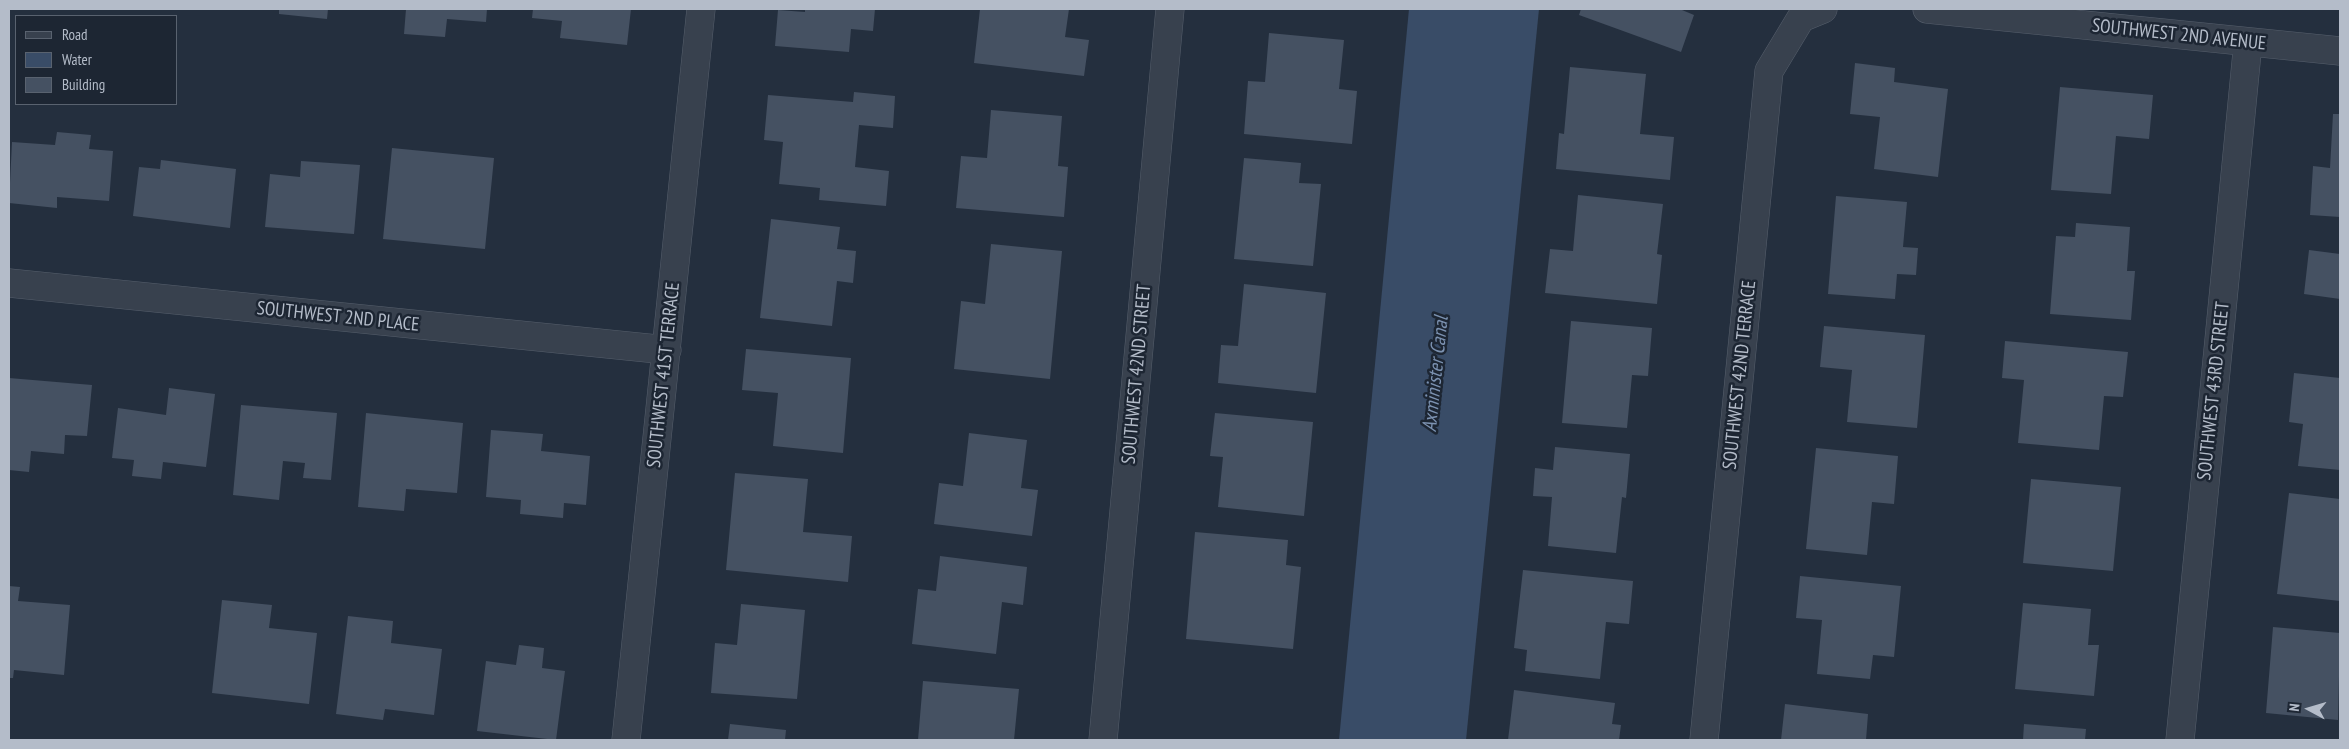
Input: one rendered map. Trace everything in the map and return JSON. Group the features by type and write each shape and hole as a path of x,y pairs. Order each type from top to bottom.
{"street":[{"name":"SOUTHWEST 41ST TERRACE","path":"626,740 701,9"},
{"name":"SOUTHWEST 42ND STREET","path":"1103,740 1170,9"},
{"name":"SOUTHWEST 2ND AVENUE","path":"1927,9 2340,51"},
{"name":"SOUTHWEST 42ND TERRACE","path":"1704,740 1770,71 1812,13"},
{"name":"SOUTHWEST 43RD STREET","path":"2180,740 2248,42"},
{"name":"SOUTHWEST 2ND PLACE","path":"9,284 666,350"}],"water":[{"name":"Axminister Canal","path":"1409,9 1539,9 1466,740 1339,740"}],"building":[{"path":"279,9 328,9 327,19 279,14"},
{"path":"406,9 487,9 486,22 447,19 445,37 404,34"},
{"path":"533,9 631,9 627,45 560,38 562,21 532,18"},
{"path":"805,9 875,9 873,31 851,29 849,52 775,46 778,10 805,12"},
{"path":"980,9 1069,9 1065,37 1089,40 1084,76 974,63"},
{"path":"1581,9 1683,9 1694,15 1681,52 1579,15"},
{"path":"1269,33 1344,40 1339,89 1357,91 1352,144 1244,134 1248,81 1265,82"},
{"path":"1855,63 1895,68 1894,82 1948,89 1938,177 1874,169 1880,117 1850,114"},
{"path":"1570,67 1646,74 1640,134 1674,137 1670,180 1556,169 1559,133 1564,134"},
{"path":"2060,87 2153,95 2149,139 2116,136 2111,194 2051,190"},
{"path":"854,92 895,96 893,128 859,125 855,167 889,171 886,206 819,200 820,188 779,184 783,142 764,140 768,95 853,102"},
{"path":"991,110 1062,116 1058,166 1068,167 1064,217 956,208 961,156 987,158"},
{"path":"2333,114 2340,114 2340,217 2310,215 2313,166 2330,168"},
{"path":"57,132 91,135 89,149 113,151 109,201 57,197 57,208 9,203 12,142 55,145"},
{"path":"392,148 494,158 485,249 383,239"},
{"path":"1244,158 1301,163 1299,183 1321,184 1313,266 1234,259"},
{"path":"161,160 236,169 230,228 133,216 139,167 160,169"},
{"path":"301,161 360,165 354,234 265,227 270,174 300,177"},
{"path":"1578,195 1663,204 1657,254 1662,255 1657,304 1545,293 1550,249 1573,251"},
{"path":"1836,196 1907,202 1903,247 1918,248 1916,275 1897,274 1895,299 1828,294"},
{"path":"771,219 840,227 837,249 856,251 853,283 837,281 832,326 760,318"},
{"path":"2076,223 2130,227 2127,271 2135,271 2131,320 2050,314 2056,236 2075,237"},
{"path":"991,244 1062,251 1050,379 954,369 961,301 985,304"},
{"path":"2309,250 2340,254 2340,299 2304,294"},
{"path":"1244,284 1326,293 1316,393 1218,383 1221,345 1238,346"},
{"path":"1571,321 1652,328 1648,376 1632,375 1627,428 1562,423"},
{"path":"1824,326 1925,335 1917,428 1847,422 1852,370 1820,367"},
{"path":"2005,341 2128,352 2123,397 2104,396 2099,450 2018,443 2024,380 2002,378"},
{"path":"746,349 851,358 843,453 773,446 778,393 742,390"},
{"path":"2294,373 2340,378 2340,470 2298,466 2303,424 2289,422"},
{"path":"9,378 92,385 87,436 65,435 64,454 31,451 29,472 9,470"},
{"path":"169,388 215,394 206,467 163,462 161,479 132,476 134,460 112,458 118,408 166,415"},
{"path":"241,405 337,413 331,480 303,478 305,463 283,461 279,500 233,495"},
{"path":"366,413 463,423 457,493 406,489 404,511 358,507"},
{"path":"1215,413 1313,422 1304,516 1218,507 1223,457 1210,456"},
{"path":"491,430 543,434 541,451 590,456 586,505 564,503 563,518 520,514 521,500 486,497"},
{"path":"969,433 1027,440 1021,488 1038,490 1032,536 934,524 939,483 963,486"},
{"path":"1555,447 1630,454 1626,498 1622,497 1616,553 1548,546 1552,497 1533,496 1535,468 1553,470"},
{"path":"1816,448 1898,456 1894,504 1872,502 1867,555 1806,549"},
{"path":"735,473 808,479 803,532 852,536 848,582 726,570"},
{"path":"2031,479 2121,487 2113,571 2023,563"},
{"path":"2289,493 2340,499 2340,601 2277,594"},
{"path":"1195,532 1288,540 1286,565 1301,567 1293,649 1186,639"},
{"path":"940,556 1027,567 1023,605 1002,602 996,654 912,644 918,589 936,591"},
{"path":"1523,570 1633,581 1629,624 1606,622 1600,679 1525,671 1527,650 1514,648"},
{"path":"1800,576 1901,586 1894,657 1873,655 1870,679 1817,674 1822,620 1796,618"},
{"path":"9,586 20,587 18,601 70,605 64,675 14,670 13,678 9,678"},
{"path":"222,600 272,605 269,628 317,633 309,704 212,693"},
{"path":"2023,603 2091,609 2088,645 2099,645 2094,696 2015,689"},
{"path":"741,604 805,610 797,699 711,693 715,643 737,645"},
{"path":"348,616 393,621 391,643 442,649 434,715 385,709 383,720 336,714"},
{"path":"2273,627 2340,633 2338,720 2266,713"},
{"path":"519,645 544,648 542,668 565,671 556,740 477,731 486,661 516,665"},
{"path":"923,681 1019,689 1014,740 918,740"},
{"path":"1514,690 1615,703 1612,724 1621,725 1619,740 1508,740"},
{"path":"1785,704 1868,714 1866,740 1781,740"},
{"path":"730,724 786,730 785,740 728,740"},
{"path":"2024,724 2086,729 2085,740 2023,740"}]}
